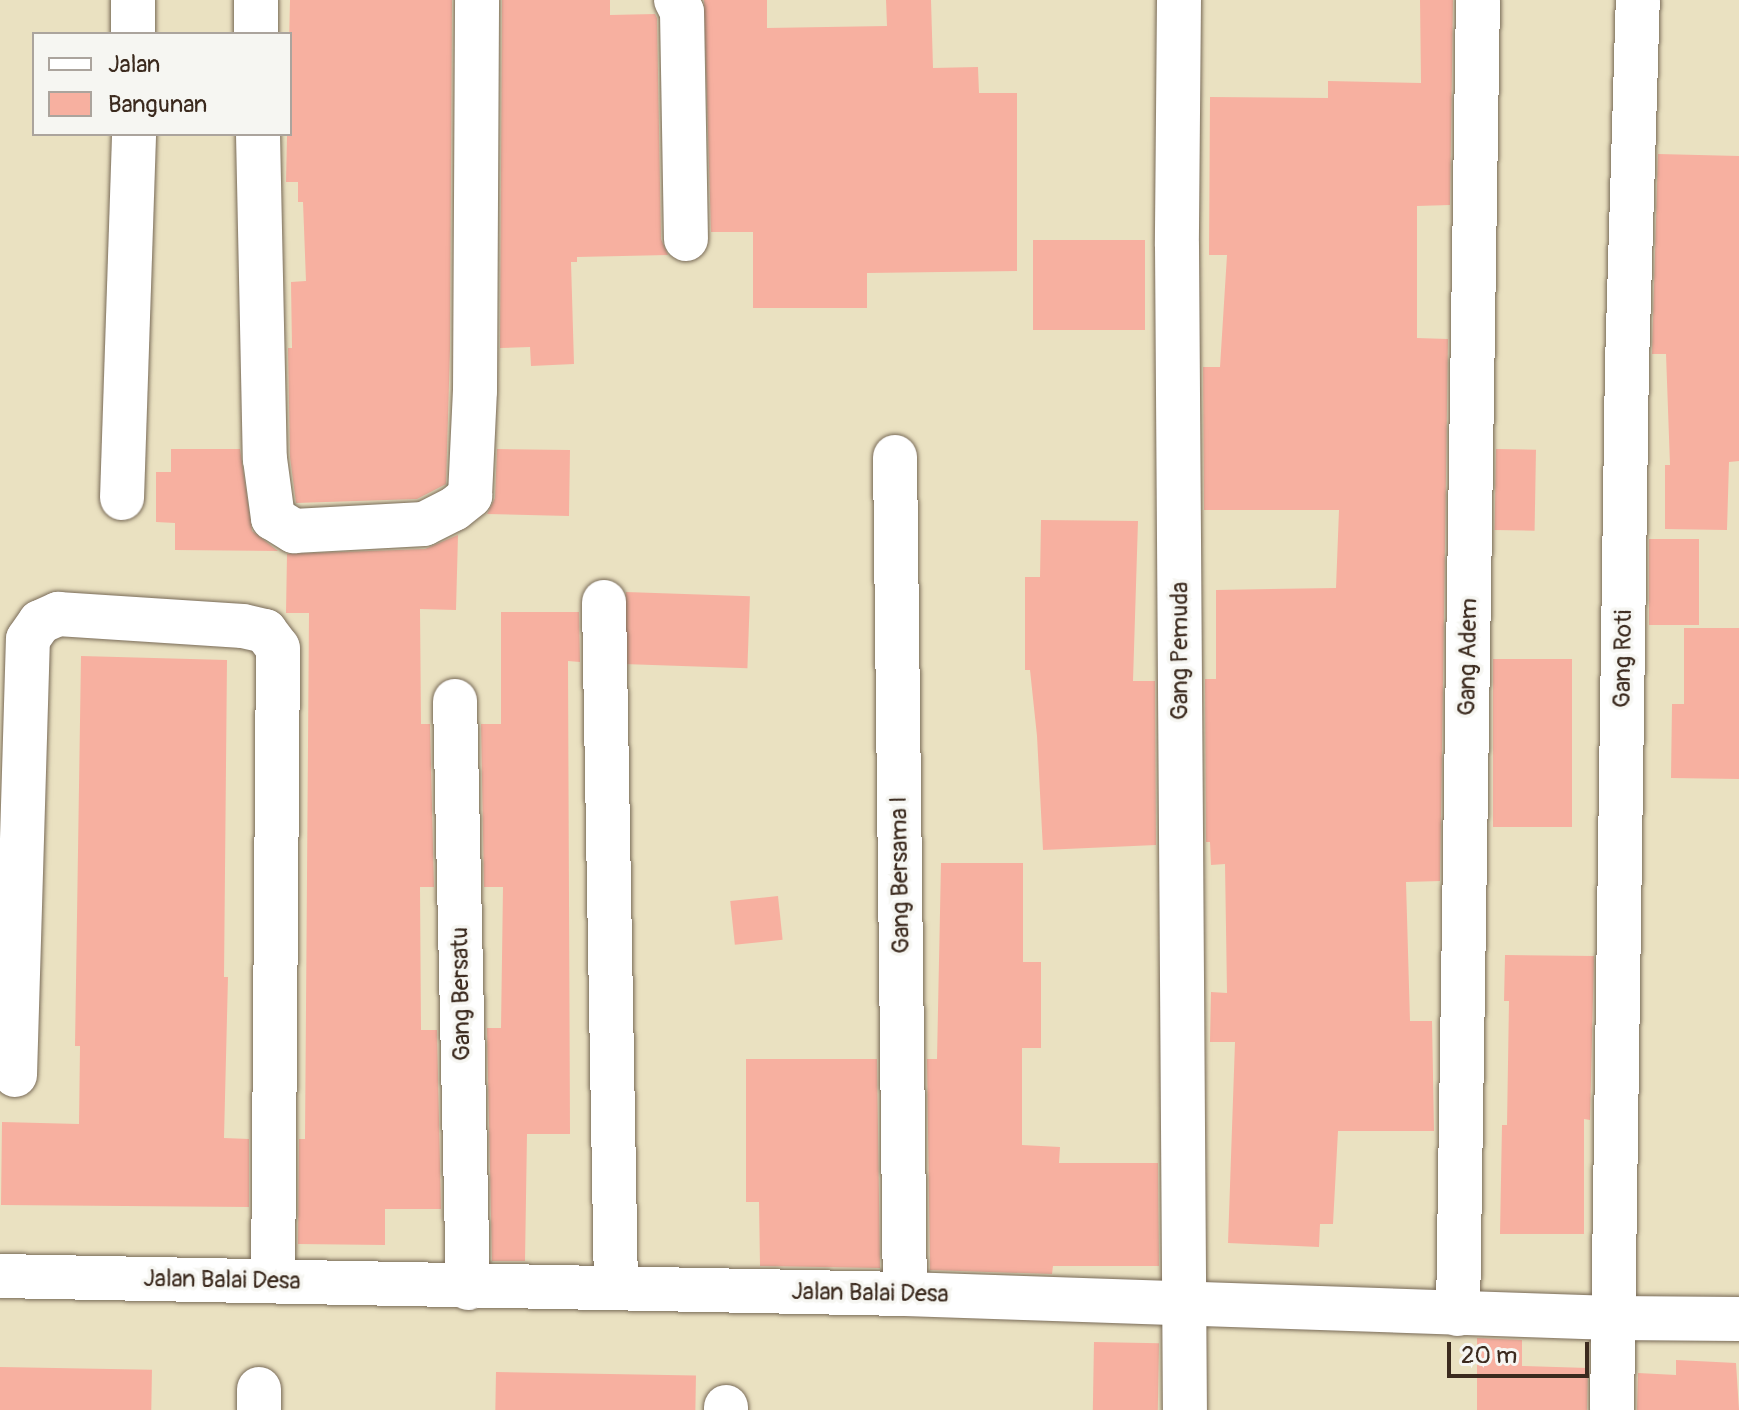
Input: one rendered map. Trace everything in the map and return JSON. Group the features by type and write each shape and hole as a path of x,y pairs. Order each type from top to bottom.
{"street":[{"path":"133,0 133,32"},
{"path":"256,0 256,32"},
{"path":"258,136 265,459 273,518 294,531 424,524 454,509 470,496 475,391 477,0"},
{"path":"676,0 682,12 686,239"},
{"name":"Gang Pemuda","path":"1179,0 1177,262 1185,1410"},
{"name":"Gang Adem","path":"1458,1314 1478,0"},
{"name":"Gang Roti","path":"1612,1410 1627,364 1638,0"},
{"path":"122,498 134,136"},
{"name":"Gang Bersama I","path":"895,457 905,1294"},
{"path":"604,602 616,1288"},
{"path":"15,1075 28,639 40,622 58,614 243,626 265,631 278,648 273,1281"},
{"name":"Gang Bersatu","path":"455,701 468,1288"},
{"name":"Jalan Balai Desa","path":"0,1276 468,1288 905,1294 1186,1301 1458,1314 1739,1319"}],"building":[{"path":"290,0 452,0 446,484 417,499 296,503 290,457 288,348 292,348 291,282 306,281 303,202 298,202 298,182 286,182 287,136 292,136 292,32 289,32"},
{"path":"502,0 610,0 610,15 655,14 657,18 661,239 668,255 577,257 577,262 571,262 574,364 531,366 530,347 500,348"},
{"path":"704,0 767,0 767,28 887,26 886,0 931,0 933,68 978,67 979,93 1017,93 1017,271 867,273 867,308 753,308 753,232 711,232"},
{"path":"1420,0 1453,0 1450,205 1417,206 1417,338 1448,339 1440,881 1406,882 1410,1021 1432,1021 1434,1131 1338,1131 1333,1224 1320,1224 1319,1247 1228,1243 1235,1042 1210,1042 1211,992 1227,993 1225,864 1211,865 1210,842 1206,842 1205,679 1216,679 1216,590 1336,588 1339,510 1204,510 1203,367 1220,367 1227,255 1209,255 1210,97 1328,98 1328,81 1421,83"},
{"path":"1658,154 1739,156 1739,461 1729,462 1727,530 1665,529 1665,465 1670,465 1666,354 1652,354"},
{"path":"1033,240 1145,240 1145,330 1033,330"},
{"path":"171,449 240,449 252,531 278,551 175,550 175,523 156,522 156,472 171,472"},
{"path":"497,449 570,450 569,516 487,514 495,498"},
{"path":"1496,449 1536,450 1535,531 1495,530"},
{"path":"1041,520 1138,521 1133,681 1155,681 1156,845 1043,850 1037,736 1030,670 1025,670 1025,577 1040,577"},
{"path":"458,535 456,610 420,609 421,724 430,724 434,887 420,887 421,1030 437,1030 441,1209 385,1209 385,1245 298,1244 299,1139 305,1139 309,613 286,613 287,554 425,549"},
{"path":"1649,539 1699,539 1699,625 1649,625"},
{"path":"626,592 750,596 747,668 623,664"},
{"path":"501,612 579,612 580,662 568,661 570,1134 527,1134 525,1261 492,1261 487,1028 501,1028 503,887 484,887 481,724 501,724"},
{"path":"1684,628 1739,628 1739,779 1671,778 1672,704 1684,704"},
{"path":"81,656 227,660 224,977 228,977 224,1138 249,1139 249,1207 1,1205 2,1122 79,1124 80,1046 75,1046"},
{"path":"1493,659 1572,659 1572,827 1493,827"},
{"path":"941,863 1023,863 1023,962 1041,962 1041,1048 1022,1048 1022,1145 1060,1147 1059,1163 1158,1163 1159,1266 1053,1266 1052,1274 930,1270 927,1059 937,1059"},
{"path":"778,896 783,940 735,945 730,901"},
{"path":"1505,955 1594,956 1590,1120 1584,1119 1584,1234 1500,1234 1502,1125 1507,1125 1509,1001 1504,1001"},
{"path":"746,1059 877,1059 880,1268 760,1266 759,1202 746,1202"},
{"path":"1477,1338 1522,1340 1522,1366 1588,1368 1587,1410 1477,1410"},
{"path":"1094,1342 1159,1343 1158,1410 1093,1410"},
{"path":"1676,1360 1736,1363 1739,1410 1637,1410 1638,1373 1676,1375"},
{"path":"0,1367 152,1370 151,1410 0,1410"},
{"path":"496,1372 696,1375 695,1410 495,1410"}]}
